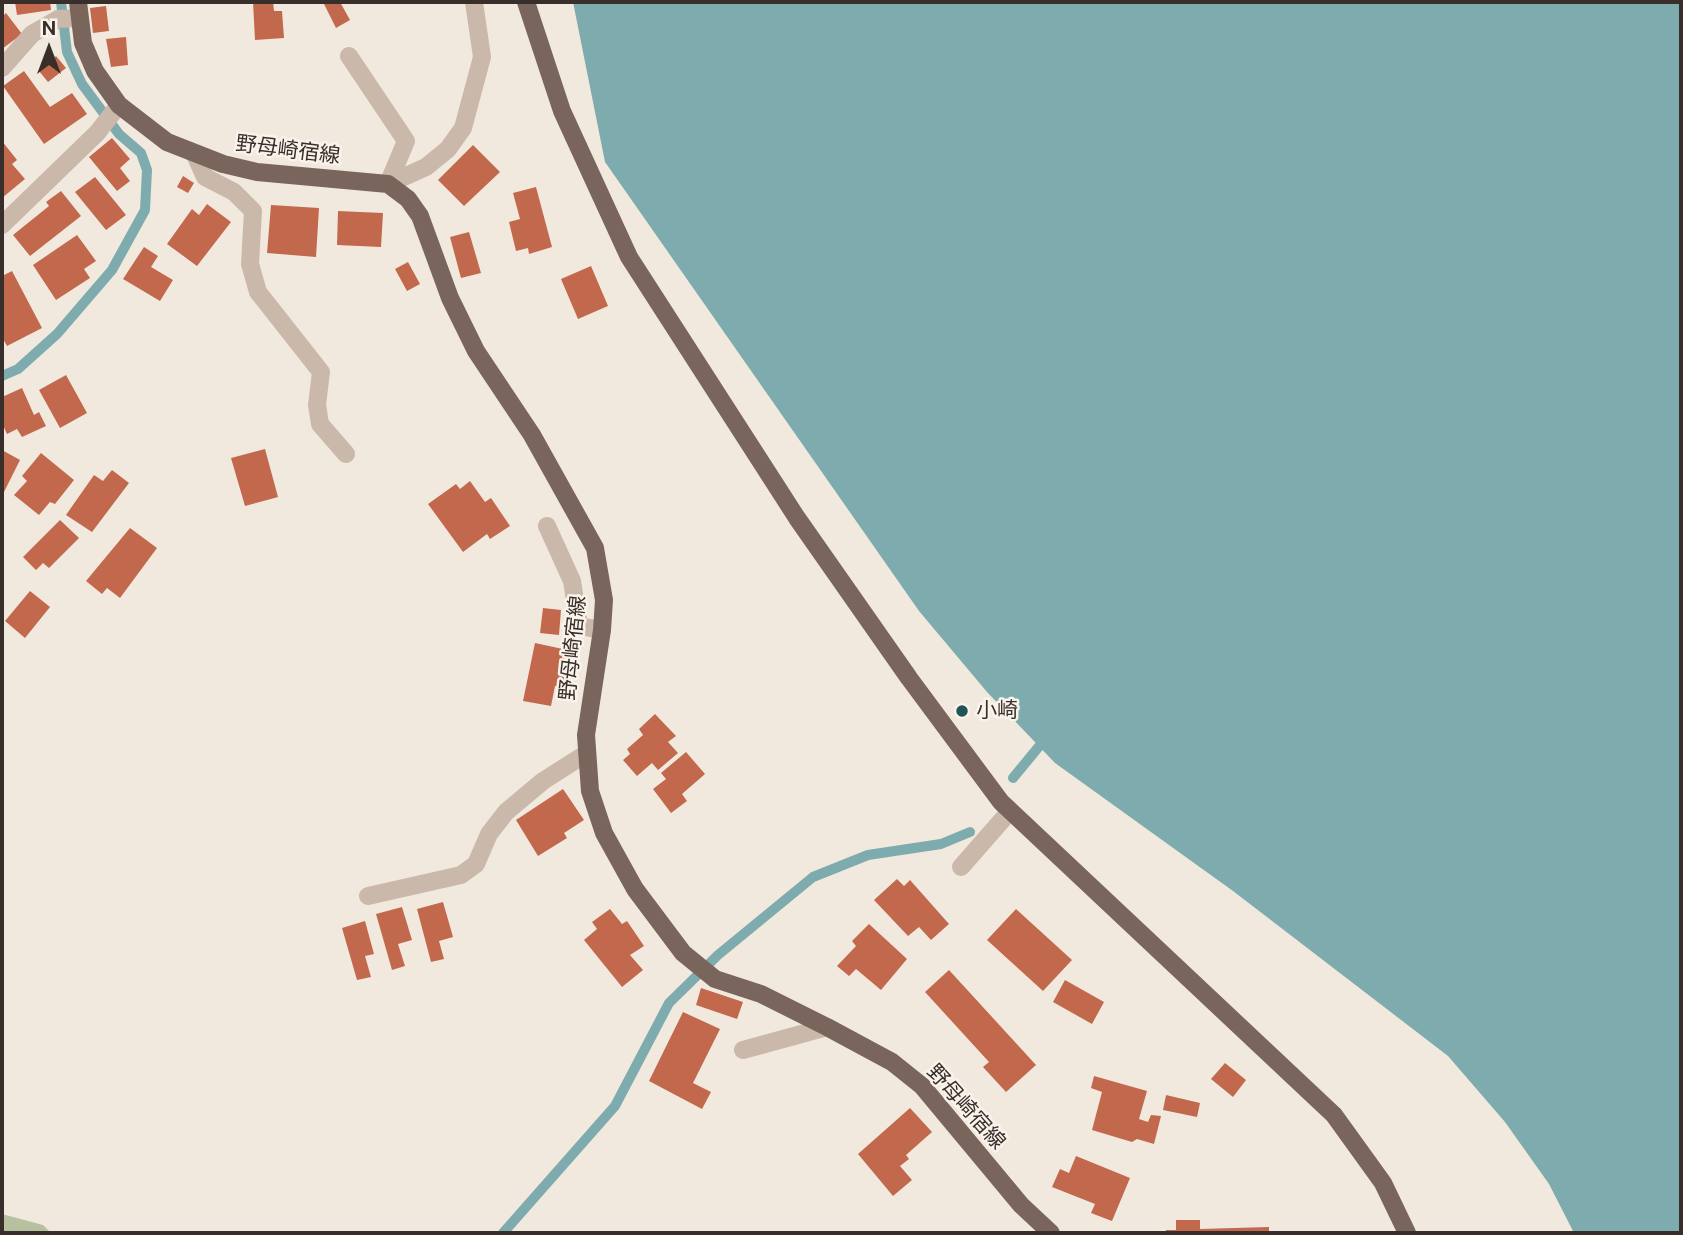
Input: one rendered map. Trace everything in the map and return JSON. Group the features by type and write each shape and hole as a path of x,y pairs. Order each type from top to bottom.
{"main road":[{"path":"526,2 562,111 629,257 797,518 909,678 1010,811 1334,1115 1383,1183 1407,1233"},
{"name":"野母崎宿線","path":"78,10 83,43 95,71 118,105 149,131 195,155 257,172 388,184 408,199 420,216 450,298 476,351 531,435 586,528 602,577 602,630 586,735 590,791 604,833 635,889 692,963 715,979 761,994 827,1027 892,1062 922,1086 1021,1205 1051,1233"}],"street":[{"path":"388,184 426,167 448,149 463,128 482,57 474,2"},
{"path":"2,68 32,34 78,10"},
{"path":"349,56 406,141 388,184"},
{"path":"2,225 97,133 118,105"},
{"path":"195,155 205,177 234,192 253,211 250,264 258,292 321,372 317,405 320,424 346,454"},
{"path":"547,526 565,558 572,580 579,626 602,630"},
{"path":"368,896 445,881 461,875 476,864 489,834 506,812 543,781 587,752"},
{"path":"961,867 1010,811"},
{"path":"743,1050 827,1027"}],"green space":[{"path":"2,1214 43,1225 51,1233 2,1233"}],"water":[{"path":"573,2 1681,2 1681,1233 1574,1233 1549,1184 1505,1122 1448,1056 1233,891 1055,763 987,692 919,611 605,162"}],"building":[{"path":"15,2 50,2 51,10 17,15"},
{"path":"253,2 273,2 274,11 282,11 284,38 255,40"},
{"path":"323,2 340,2 350,20 336,28"},
{"path":"106,6 109,31 93,33 90,8"},
{"path":"6,13 22,34 2,49 2,17"},
{"path":"126,37 128,65 111,67 106,39"},
{"path":"56,56 66,68 48,82 39,71"},
{"path":"24,71 50,107 72,93 87,114 44,144 3,86"},
{"path":"112,138 130,159 120,168 130,181 117,191 89,157"},
{"path":"2,141 17,160 12,164 25,179 2,198"},
{"path":"473,145 500,172 464,206 438,180"},
{"path":"183,176 194,183 188,193 177,187"},
{"path":"95,177 126,215 106,230 75,192"},
{"path":"536,187 552,247 529,254 528,248 516,251 509,222 520,219 513,193"},
{"path":"61,191 81,216 30,256 13,235 49,206 46,202"},
{"path":"207,204 231,222 197,266 167,244 192,209 199,215"},
{"path":"271,205 319,208 316,257 267,253"},
{"path":"338,211 383,213 381,247 337,245"},
{"path":"469,232 481,273 461,278 450,237"},
{"path":"77,235 96,261 84,269 90,278 56,300 33,265"},
{"path":"144,247 158,256 151,267 173,280 160,301 123,279"},
{"path":"408,262 420,284 407,291 395,269"},
{"path":"591,266 608,306 578,319 561,279"},
{"path":"12,271 42,328 7,346 2,337 2,276"},
{"path":"66,375 87,413 60,428 39,390"},
{"path":"22,388 34,415 39,412 46,426 22,437 17,429 7,434 2,423 2,397"},
{"path":"265,449 278,497 245,506 231,458"},
{"path":"2,450 20,460 2,496"},
{"path":"41,453 74,480 55,504 50,502 39,515 14,495 27,481 22,476"},
{"path":"112,470 129,483 92,532 66,515 94,475 103,481"},
{"path":"470,481 485,502 491,498 510,526 490,539 487,534 463,552 428,504 456,484 460,489"},
{"path":"60,520 79,538 49,568 43,563 36,570 23,557"},
{"path":"130,528 157,548 120,598 107,588 102,594 86,581"},
{"path":"30,591 50,607 25,638 5,621"},
{"path":"543,608 561,610 559,635 540,633"},
{"path":"535,643 572,651 564,687 555,686 551,706 523,701"},
{"path":"655,714 676,736 668,742 678,753 658,770 652,763 637,776 623,760 630,754 627,749 643,735 639,729"},
{"path":"686,752 705,774 682,794 687,801 671,813 653,789 666,779 661,773"},
{"path":"563,789 584,820 564,833 567,838 538,856 516,820"},
{"path":"897,879 904,886 910,880 949,924 931,940 919,927 908,936 874,900"},
{"path":"443,902 453,937 439,941 444,959 431,962 417,909"},
{"path":"402,907 412,940 398,944 405,966 392,970 376,914"},
{"path":"610,909 622,924 627,921 644,946 630,955 643,970 622,987 584,940 597,929 592,922"},
{"path":"1016,909 1072,960 1043,991 987,940"},
{"path":"365,921 374,954 365,956 371,977 357,980 342,928"},
{"path":"869,924 907,959 881,990 856,969 849,976 837,966 856,946 852,941"},
{"path":"949,970 1036,1065 1006,1092 983,1067 989,1062 925,992"},
{"path":"1065,980 1104,1002 1092,1024 1053,1002"},
{"path":"701,988 743,1002 737,1019 696,1005"},
{"path":"683,1012 720,1029 693,1083 711,1092 702,1109 649,1081"},
{"path":"1225,1063 1246,1080 1233,1097 1211,1079"},
{"path":"1094,1076 1147,1091 1139,1119 1148,1122 1151,1115 1161,1116 1154,1144 1137,1139 1132,1142 1092,1130 1102,1092 1091,1088"},
{"path":"1166,1095 1200,1103 1197,1117 1163,1110"},
{"path":"910,1108 932,1132 906,1155 909,1159 900,1166 912,1180 893,1196 858,1154"},
{"path":"1076,1156 1130,1178 1112,1221 1091,1213 1095,1204 1052,1187 1060,1169 1069,1173"},
{"path":"1176,1220 1200,1220 1200,1229 1269,1227 1269,1233 1166,1233 1166,1230 1176,1230"}],"waterway":[{"path":"2,376 18,369 57,334 112,270 145,210 147,170 141,153 119,134 82,84 67,52 61,2"},
{"path":"1013,778 1046,738"},
{"path":"503,1233 615,1106 669,1003 718,955 813,877 868,855 941,844 970,832"}],"place":[{"name":"小崎","path":"962,711"}]}
